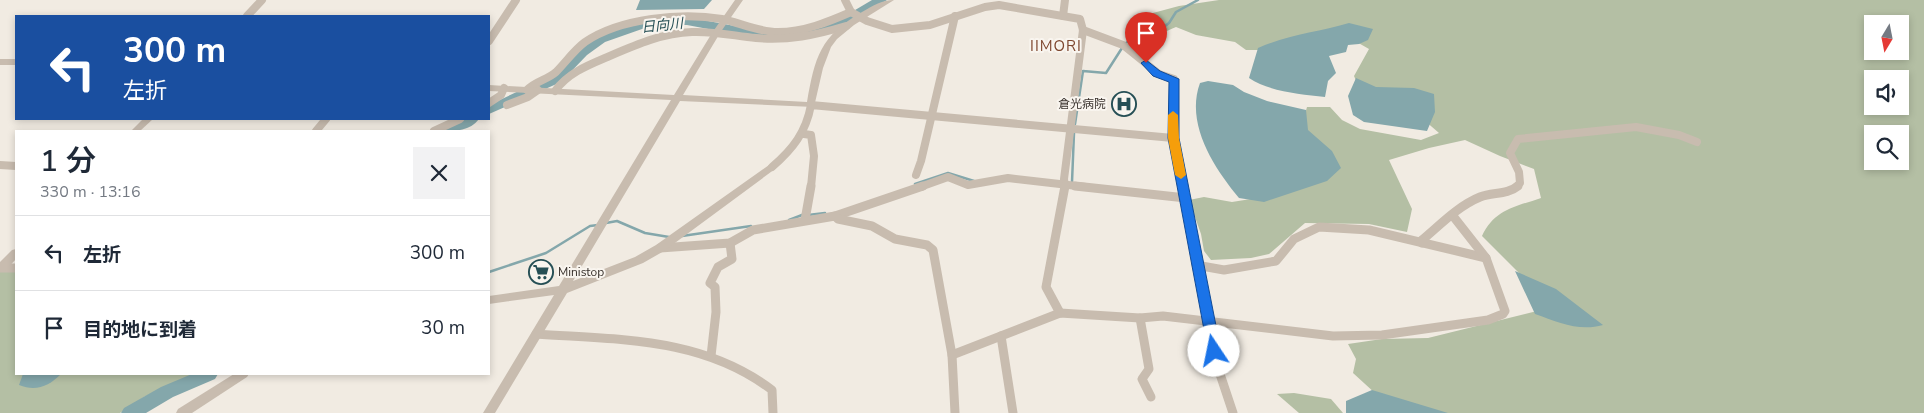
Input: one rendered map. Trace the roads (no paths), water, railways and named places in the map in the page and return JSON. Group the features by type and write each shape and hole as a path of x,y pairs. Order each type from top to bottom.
{"street":[{"path":"248,15 262,0"},
{"path":"490,39 516,0"},
{"path":"489,413 604,218 720,27 739,0"},
{"path":"845,0 851,12 880,26 892,29 930,25 955,16 998,5 1080,19 1083,30 1065,185 1046,287 1060,314"},
{"path":"490,300 562,290 623,267 660,248 772,167 786,155 804,134 809,120 822,55 835,36 846,26 890,0"},
{"path":"1063,16 1065,0"},
{"path":"554,91 568,77 580,69 656,38 720,27 780,32 816,27 851,12"},
{"path":"916,175 933,115 955,16"},
{"path":"526,89 535,82 552,74 585,43 636,22 673,17 710,18 720,27 767,40 808,37 846,26"},
{"path":"1083,30 1122,44 1156,74 1174,79 1174,138 1186,198 1196,265 1217,365 1233,413"},
{"path":"0,62 15,62"},
{"path":"490,88 811,105 1174,138"},
{"path":"490,102 504,88"},
{"path":"508,105 528,98 538,90"},
{"path":"136,130 147,120"},
{"path":"317,130 325,120"},
{"path":"436,130 458,120"},
{"path":"1422,243 1422,240 1473,201 1482,196 1506,194 1516,188 1520,183 1519,172 1510,153 1518,139 1636,127 1679,135 1697,142"},
{"path":"804,134 811,135 814,146 814,165 806,220"},
{"path":"0,165 15,166"},
{"path":"660,248 730,243 753,230 835,216 948,177 968,185 1008,178 1186,198"},
{"path":"835,216 838,219 872,226 894,239 927,245 933,250 952,355 955,413"},
{"path":"952,355 1060,314 1140,318 1163,316 1209,323 1333,336 1382,335 1488,320 1503,314 1505,311 1486,258 1453,216"},
{"path":"1196,265 1224,270 1276,261 1294,239 1319,227 1369,230 1486,258"},
{"path":"711,356 716,294 715,287 710,284 718,267 732,259 730,243"},
{"path":"1,268 15,254"},
{"path":"1,268 15,268"},
{"path":"1140,318 1149,369 1142,379 1151,397"},
{"path":"536,334 659,343 711,356 760,381 772,390 773,413"},
{"path":"1000,336 1013,413"},
{"path":"182,413 241,375"}],"water":[{"path":"640,0 712,0 704,9 636,10"},
{"path":"1349,23 1373,29 1368,40 1359,44 1348,45 1346,52 1329,56 1336,73 1328,81 1325,97 1276,89 1257,83 1249,78 1258,48 1291,37"},
{"path":"1356,78 1376,87 1414,88 1434,94 1435,112 1427,131 1364,122 1353,115 1348,96"},
{"path":"1208,81 1233,85 1244,92 1267,101 1306,110 1308,130 1332,151 1341,168 1327,181 1264,202 1239,198 1220,173 1204,145 1199,129 1196,114 1196,98 1200,83"},
{"path":"1515,271 1556,289 1603,325 1577,327 1535,314"},
{"path":"23,375 60,375 42,387 31,388 19,385"},
{"path":"1372,390 1448,413 1346,413 1346,401"}],"waterway":[{"name":"日向川","path":"812,32 844,22 881,0"},
{"path":"1126,43 1137,36 1156,33 1169,23 1176,12 1198,0"},
{"name":"日向川","path":"490,110 556,79 582,52 601,39 640,26 672,21 687,21 772,37"},
{"path":"1075,124 1083,71 1106,73 1122,48"},
{"name":"日向川","path":"451,130 470,120"},
{"path":"1072,182 1074,133"},
{"path":"915,184 948,173 974,181"},
{"path":"808,215 825,213"},
{"path":"789,220 802,215"},
{"path":"606,223 617,221 645,233 669,237"},
{"path":"490,272 546,253 590,226 598,225"},
{"path":"682,236 751,226"},
{"name":"日向川","path":"130,413 167,392 207,375"}],"place":[{"name":"倉光病院","path":"1124,104"},
{"name":"Ministop","path":"541,272"}],"district":[{"name":"IIMORI","path":"1056,46"}]}
